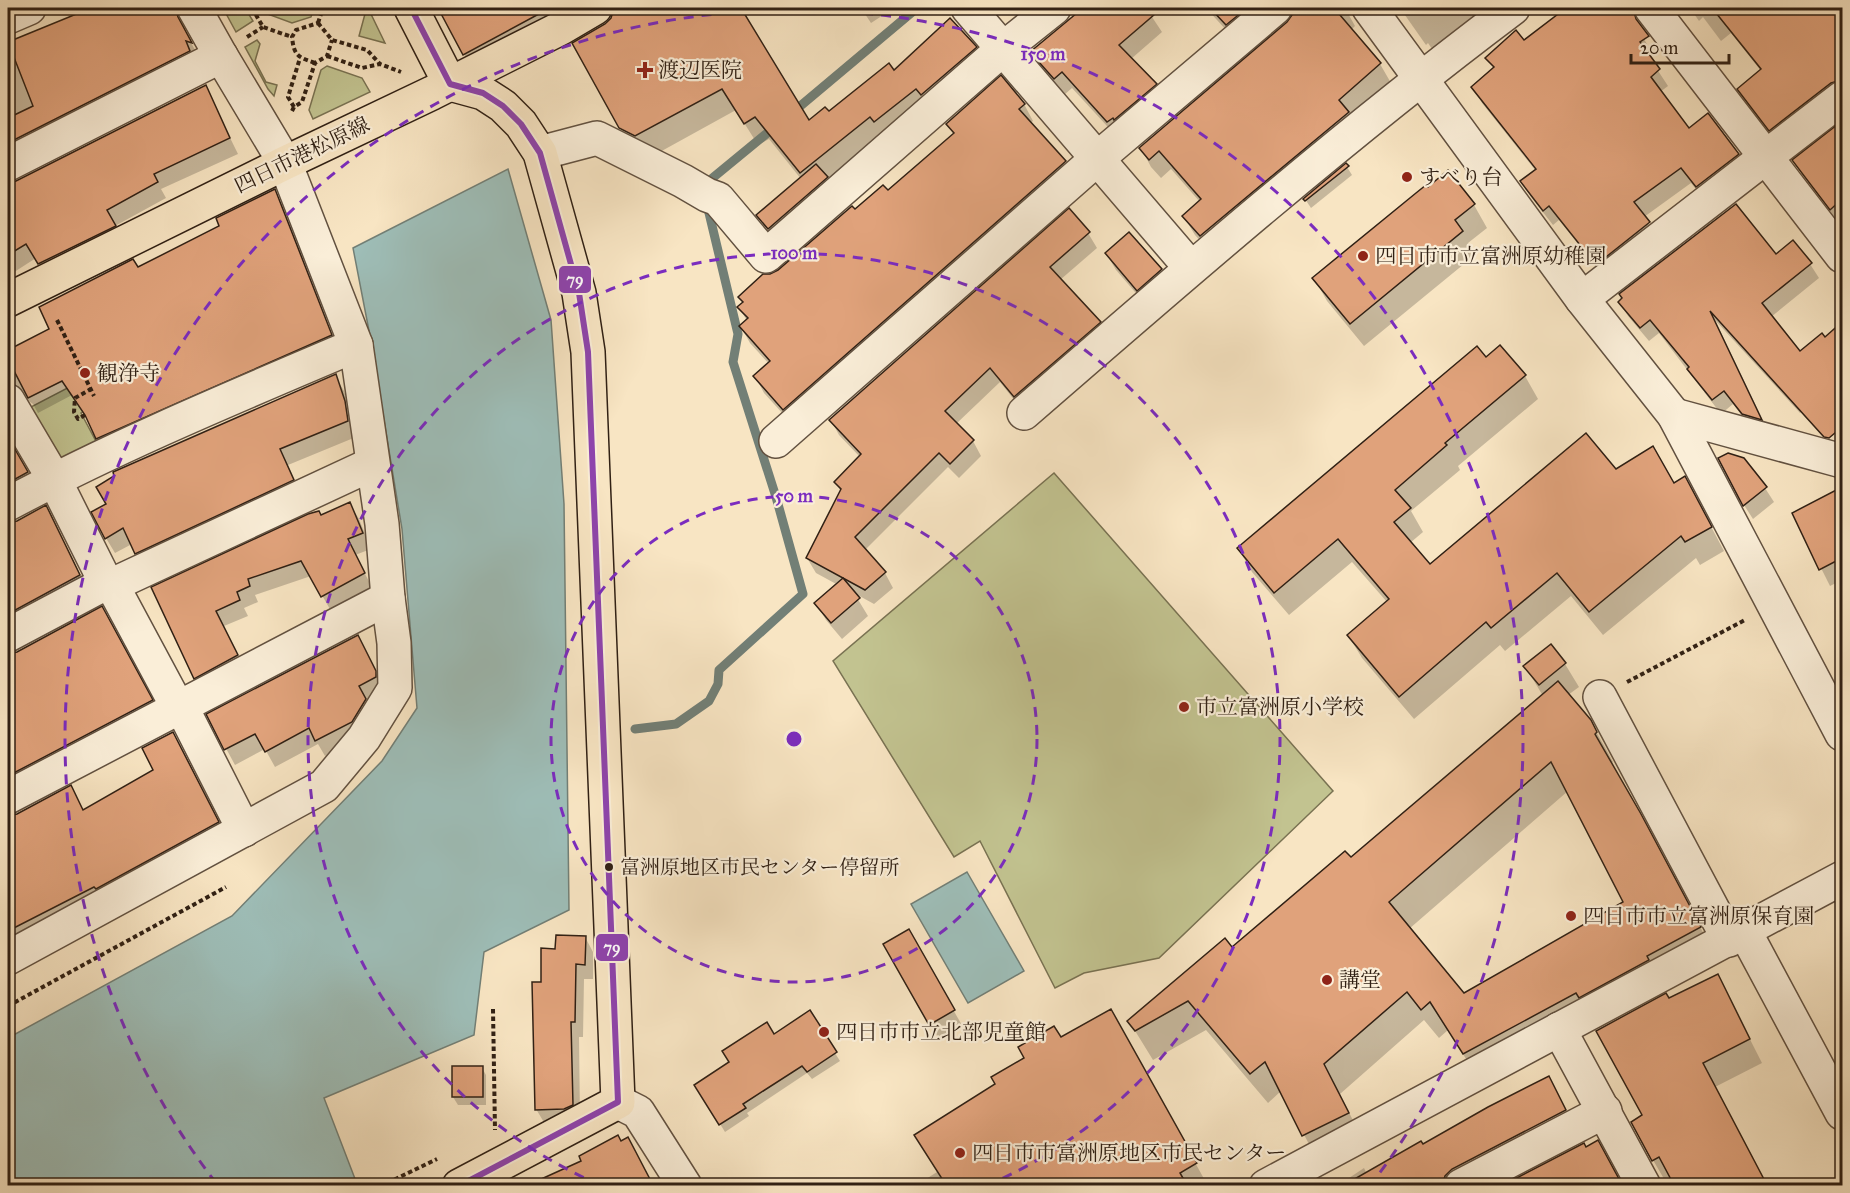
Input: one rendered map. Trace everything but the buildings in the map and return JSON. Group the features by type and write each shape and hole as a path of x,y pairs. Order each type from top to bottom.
{"main road":[{"path":"411,8 431,84 483,93 503,106 521,124 540,153 579,293 588,352 618,1102 459,1185"},
{"name":"四日市港松原線","path":"8,300 290,161 431,84 561,28 595,8"}],"street":[{"path":"8,18 28,8"},
{"path":"8,957 324,786 364,738 395,688 394,643 382,524 356,345 290,161 233,47 194,8"},
{"path":"968,8 1191,268"},
{"path":"540,153 597,138 718,199 766,256 1004,48 1054,8"},
{"path":"776,441 1098,158 1275,8"},
{"path":"1369,8 1582,299 1674,415 1842,734"},
{"path":"1024,413 1191,268 1420,77 1513,8"},
{"path":"1651,8 1842,256"},
{"path":"8,164 233,47"},
{"path":"1582,299 1842,98"},
{"path":"8,504 54,479 204,410 356,345"},
{"path":"8,401 54,479 244,830"},
{"path":"1674,415 1842,461"},
{"path":"8,635 109,584 372,464"},
{"path":"8,797 388,598"},
{"path":"1600,697 1842,1113"},
{"path":"1266,1185 1842,878"},
{"path":"1559,1029 1644,1185"},
{"path":"618,1102 638,1112 685,1185"},
{"path":"1461,1185 1605,1111"}],"path":[{"path":"252,8 263,27 292,37"},
{"path":"318,23 323,8"},
{"path":"315,63 300,57 294,50 292,37 296,30 318,23"},
{"path":"318,23 332,40 367,50 380,64 431,84"},
{"path":"233,47 263,27"},
{"path":"291,115 294,107 302,102 315,63 327,56 332,40"},
{"path":"327,56 362,68 380,64"},
{"path":"294,107 288,97 300,57"},
{"path":"57,320 94,396"},
{"path":"85,416 78,419 74,412 75,398 91,389"},
{"path":"1600,697 1773,604"},
{"path":"8,1006 226,887"},
{"path":"493,1009 495,1142 503,1163"}],"green space":[{"path":"223,8 245,8 253,21 236,32"},
{"path":"260,8 314,8 311,17 292,23 262,12"},
{"path":"345,8 368,8 385,43 359,36 365,14"},
{"path":"257,40 260,44 255,61 266,82 277,85 274,96 245,47"},
{"path":"327,66 362,78 370,92 313,119 309,110 321,70"},
{"path":"77,383 87,409 81,413 99,447 64,464 29,408"},
{"path":"1054,473 1333,791 1159,958 1084,973 1055,988 980,841 954,857 833,661"}],"water":[{"path":"508,169 551,320 564,504 569,910 484,952 474,1035 324,1098 357,1184 8,1186 8,1038 232,916 382,761 417,708 402,529 353,248"},
{"path":"967,872 1024,971 968,1003 911,904"}],"waterway":[{"path":"792,113 917,8"},
{"path":"704,185 777,125"},
{"path":"635,729 676,724 709,701 718,684 719,670 803,594 776,497 733,362 738,334 709,213"}],"transit line":[{"name":"79","path":"411,8 450,84 483,93 503,106 521,124 540,153 579,293 588,352 618,1102 459,1186"}],"place":[{"name":"渡辺医院","path":"645,70"},
{"name":"すべり台","path":"1407,177"},
{"name":"四日市市立富洲原幼稚園","path":"1363,256"},
{"name":"観浄寺","path":"85,373"},
{"name":"市立富洲原小学校","path":"1184,707"},
{"name":"富洲原地区市民センター停留所","path":"609,867"},
{"name":"四日市市立富洲原保育園","path":"1571,916"},
{"name":"講堂","path":"1327,980"},
{"name":"四日市市立北部児童館","path":"824,1032"},
{"name":"四日市市富洲原地区市民センター","path":"960,1153"}]}
